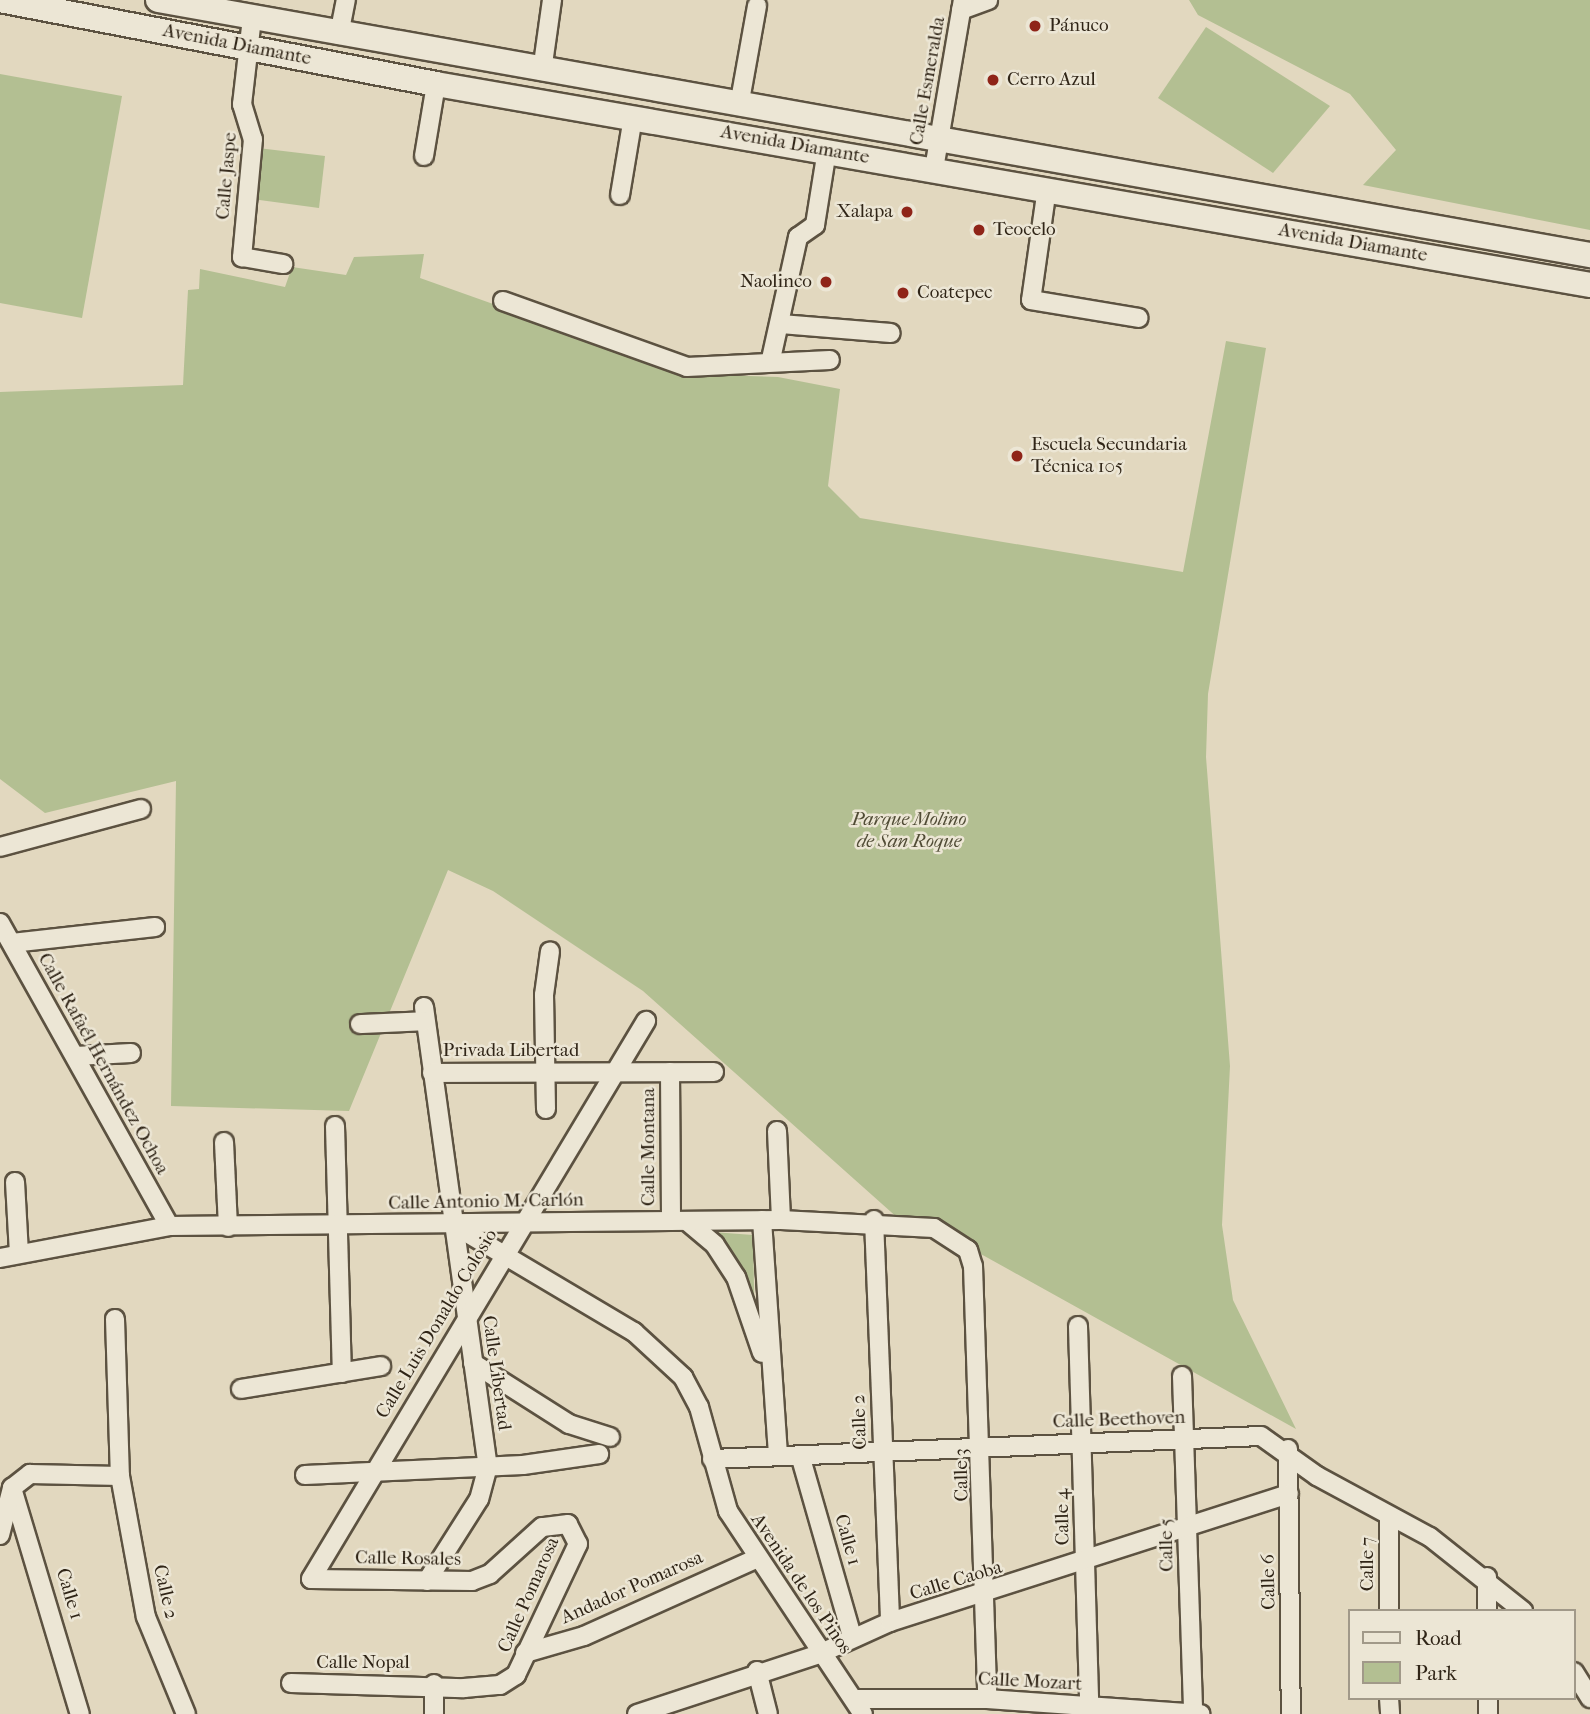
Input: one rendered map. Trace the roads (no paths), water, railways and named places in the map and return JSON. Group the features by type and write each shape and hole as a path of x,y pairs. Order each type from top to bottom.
{"main road":[{"name":"Avenida Diamante","path":"0,0 436,84 1047,188 1590,285"},
{"name":"Avenida Diamante","path":"158,0 195,3 253,18 340,35 739,106 939,137 1590,255"},
{"path":"600,112 603,82"},
{"path":"1121,202 1125,170"}],"street":[{"path":"340,35 346,0"},
{"path":"542,71 552,0"},
{"path":"962,5 988,0"},
{"name":"Calle Esmeralda","path":"934,169 962,5"},
{"path":"739,106 757,6"},
{"name":"Calle Jaspe","path":"253,18 242,104 253,139 242,257 283,264"},
{"path":"424,156 436,84"},
{"path":"620,195 633,117"},
{"path":"771,359 798,237 815,225 827,150"},
{"path":"1047,188 1031,299 1138,318"},
{"path":"503,302 687,367 771,359 830,360"},
{"path":"780,324 891,333"},
{"path":"0,846 141,809"},
{"path":"0,839 53,822"},
{"name":"Calle Rafaél Hernández Ochoa","path":"0,923 169,1226"},
{"path":"12,943 155,927"},
{"path":"546,1109 544,1072 550,951"},
{"name":"Privada Libertad","path":"360,1024 425,1014 432,1073 615,1072"},
{"name":"Calle Luis Donaldo Colosio","path":"311,1579 522,1222 646,1021"},
{"path":"76,1056 131,1053"},
{"path":"615,1072 714,1072"},
{"name":"Calle Montana","path":"670,1072 679,1222"},
{"name":"Calle Libertad","path":"427,1581 479,1499 488,1466 432,1073"},
{"path":"335,1126 335,1225 342,1373"},
{"path":"777,1130 781,1220"},
{"path":"224,1142 228,1227"},
{"path":"15,1181 19,1253"},
{"path":"762,1220 769,1372 778,1455"},
{"name":"Calle Antonio M. Carlón","path":"0,1258 169,1226 762,1220 874,1220 934,1228 968,1250"},
{"name":"Calle 2","path":"874,1220 890,1622"},
{"path":"679,1222 715,1245 736,1277 769,1372"},
{"name":"Avenida de los Pinos","path":"452,1224 659,1353 699,1407 728,1511 755,1559 819,1654 860,1707"},
{"name":"Calle 3","path":"968,1250 982,1446 987,1699"},
{"name":"Calle 2","path":"115,1319 120,1476 146,1617 186,1714"},
{"name":"Calle 4","path":"1078,1326 1089,1706"},
{"path":"473,1363 569,1424 610,1437"},
{"path":"241,1389 381,1366"},
{"name":"Calle 5","path":"1182,1376 1193,1713"},
{"name":"Calle Beethoven","path":"712,1459 1261,1436 1287,1449 1317,1476 1389,1518 1430,1537 1487,1577 1521,1609"},
{"name":"Calle 6","path":"1287,1449 1291,1714"},
{"path":"305,1475 375,1469 488,1466 599,1454"},
{"name":"Calle 1","path":"800,1455 852,1636"},
{"path":"0,1535 12,1488 30,1474 120,1476"},
{"name":"Calle 1","path":"12,1488 80,1714"},
{"name":"Calle Caoba","path":"637,1714 757,1671 819,1654 852,1636 890,1622 986,1595 1289,1494"},
{"name":"Calle 7","path":"1389,1518 1389,1609"},
{"name":"Calle Rosales","path":"311,1579 427,1581 490,1574 542,1527 568,1524"},
{"name":"Calle Pomarosa","path":"508,1683 578,1544 568,1524"},
{"name":"Andador Pomarosa","path":"525,1653 584,1636 755,1559"},
{"path":"1487,1577 1487,1609"},
{"path":"757,1671 768,1714"},
{"path":"1576,1675 1590,1698"},
{"name":"Calle Nopal","path":"291,1684 508,1683"},
{"name":"Calle Nopal","path":"434,1684 434,1714"},
{"name":"Calle Mozart","path":"860,1707 987,1699 1022,1708 1089,1706 1199,1714"}],"place":[{"name":"Pánuco","path":"1035,26"},
{"name":"Cerro Azul","path":"993,80"},
{"name":"Xalapa","path":"907,212"},
{"name":"Teocelo","path":"979,230"},
{"name":"Naolinco","path":"826,282"},
{"name":"Coatepec","path":"903,293"},
{"name":"Escuela Secundaria Técnica 105","path":"1017,456"}],"park label":[{"name":"Parque Molino de San Roque","path":"909,831"}]}
